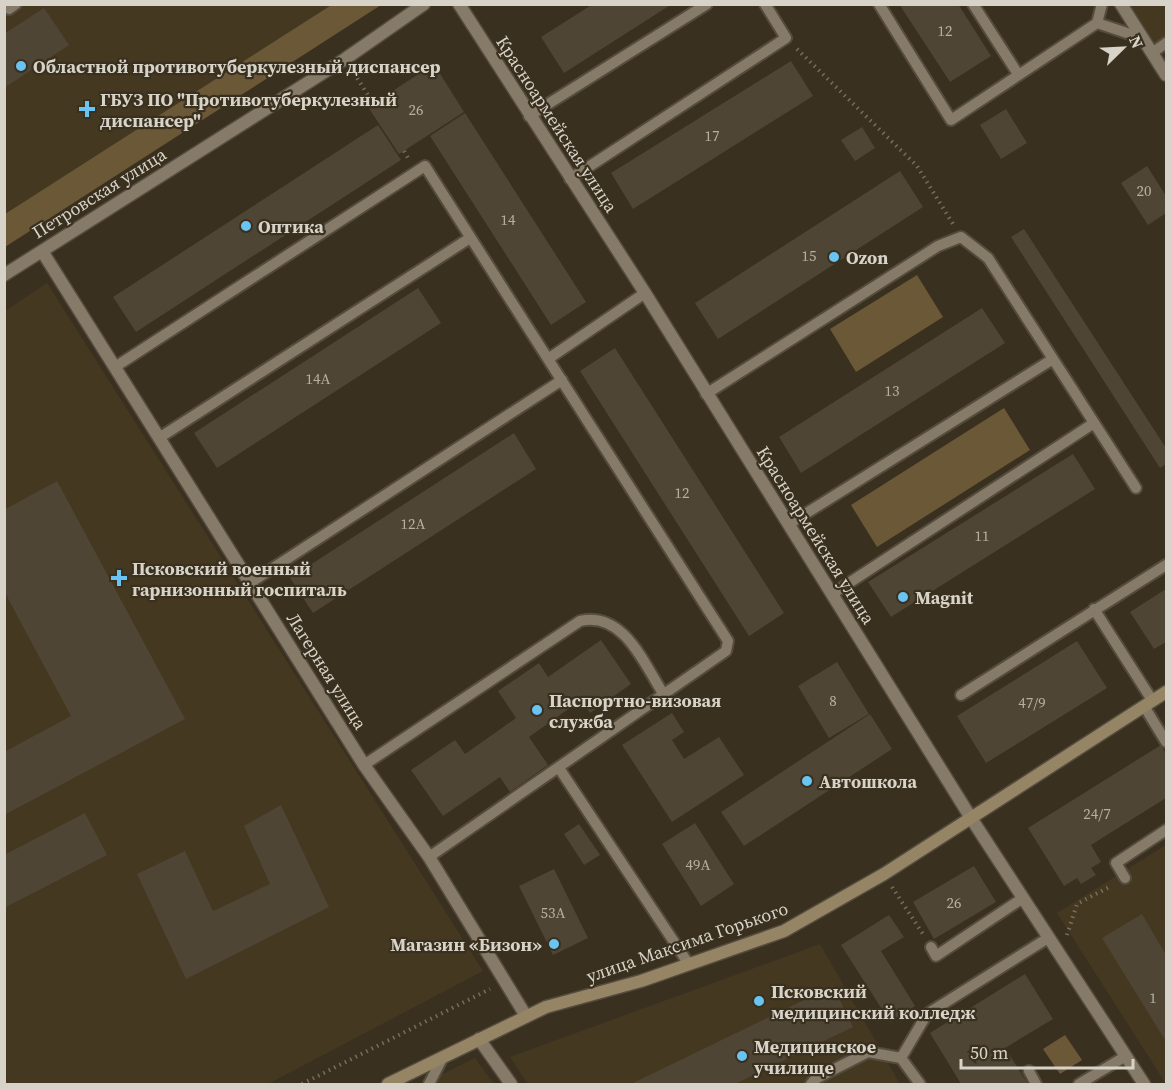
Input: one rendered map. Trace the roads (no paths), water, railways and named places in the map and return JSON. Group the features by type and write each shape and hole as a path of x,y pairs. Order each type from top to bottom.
{"main road":[{"name":"улица Максима Горького","path":"388,1084 546,1007 641,981 784,931 884,874 1167,692"}],"street":[{"name":"Петровская улица","path":"4,275 345,59 424,4"},
{"name":"Красноармейская улица","path":"459,4 645,293 971,818 1144,1084"},
{"path":"1121,4 1167,75"},
{"name":"Лагерная улица","path":"42,251 364,765 429,857 526,1016"},
{"path":"479,1039 511,1084"}],"lane":[{"path":"7,4 9,9 16,4"},
{"path":"529,116 707,4"},
{"path":"570,179 786,38 765,4"},
{"path":"879,4 951,120 1097,23 1102,4"},
{"path":"973,4 1018,74"},
{"path":"1097,23 1142,38"},
{"path":"1152,53 1167,43"},
{"path":"115,367 424,166 562,380 728,641 726,651 429,857"},
{"path":"706,394 938,246 961,237 988,258 1136,488"},
{"path":"159,438 470,238"},
{"path":"548,359 645,293"},
{"path":"789,524 1053,359"},
{"path":"250,582 562,380"},
{"path":"832,594 1094,423"},
{"path":"961,696 1094,609 1167,566"},
{"path":"1094,609 1148,703 1167,742"},
{"path":"364,765 580,621 594,618 610,622 623,632 664,695"},
{"path":"558,768 688,963"},
{"path":"1125,878 1116,863 1167,830"},
{"path":"932,947 936,956 1023,898"},
{"path":"901,1058 927,1014 1048,938"},
{"path":"811,1084 815,1079 868,1052 901,1058 920,1084"},
{"path":"1079,1084 1126,1056"},
{"path":"429,1084 442,1057"},
{"path":"1029,1071 1036,1084"}],"place":[{"name":"Областной противотуберкулезный диспансер","path":"21,66"},
{"name":"ГБУЗ ПО \"Противотуберкулезный диспансер\"","path":"87,109"},
{"name":"Оптика","path":"246,226"},
{"name":"Ozon","path":"834,257"},
{"name":"Псковский военный гарнизонный госпиталь","path":"119,578"},
{"name":"Magnit","path":"903,597"},
{"name":"Паспортно-визовая служба","path":"537,710"},
{"name":"Автошкола","path":"807,781"},
{"name":"Магазин «Бизон»","path":"554,944"},
{"name":"Псковский медицинский колледж","path":"759,1001"},
{"name":"Медицинское училище","path":"742,1056"}]}
